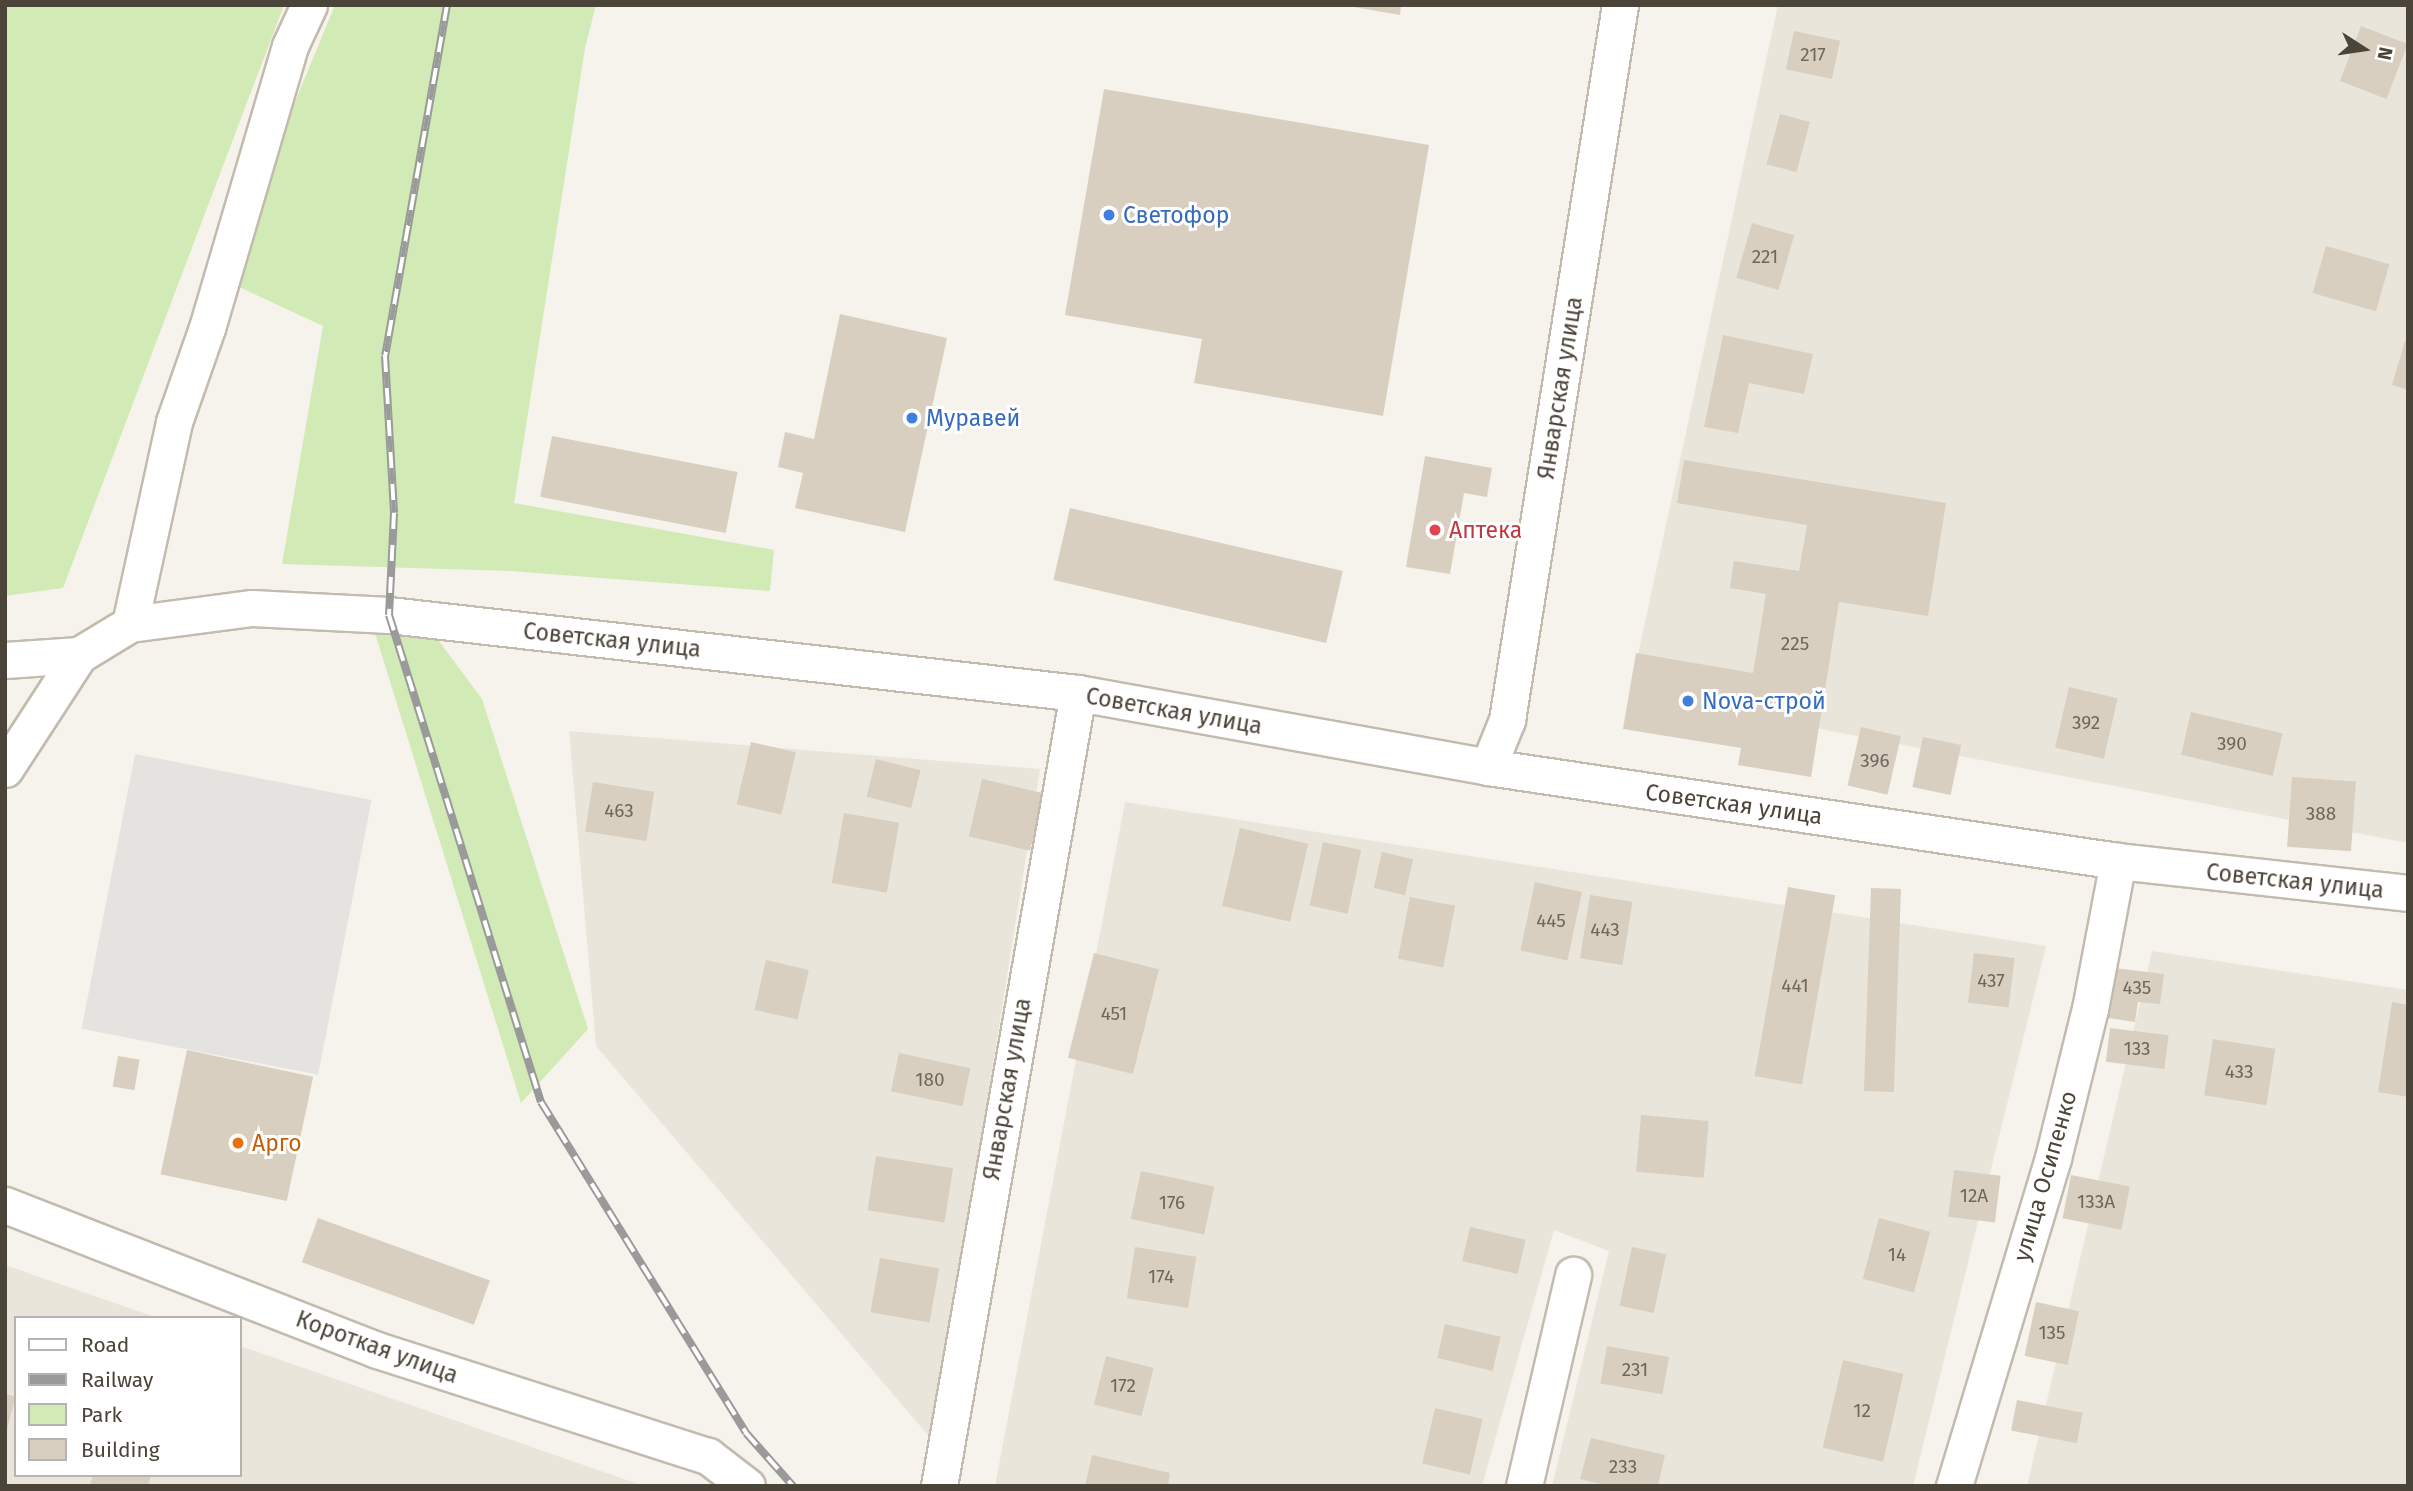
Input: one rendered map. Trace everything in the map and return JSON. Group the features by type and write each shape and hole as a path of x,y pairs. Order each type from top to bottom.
{"street":[{"path":"130,624 174,422 208,328 290,46 309,5"},
{"name":"Январская улица","path":"1488,767 1507,720 1620,5"},
{"name":"Советская улица","path":"5,769 79,655 130,624 252,608 389,615 1078,693 1488,767 2118,861 2408,893"},
{"path":"5,660 79,655"},
{"name":"Январская улица","path":"939,1486 1078,693"},
{"name":"улица Осипенко","path":"1954,1486 2053,1158 2090,1009 2118,861"},
{"name":"Короткая улица","path":"5,1205 377,1350 708,1456 747,1486"},
{"path":"1524,1486 1573,1275"}],"shaded area":[{"path":"1778,5 2408,5 2408,843 1630,692"},
{"path":"569,731 1040,769 933,1441 596,1046"},
{"path":"135,754 372,800 318,1075 82,1029"},
{"path":"1125,802 2046,946 1913,1486 1552,1486 1609,1251 1554,1230 1482,1486 995,1486"},
{"path":"2152,951 2408,990 2408,1486 2027,1486"},
{"path":"5,1265 152,1316 14,1316 14,1477 242,1477 242,1347 644,1486 5,1486"}],"green space":[{"path":"5,5 284,5 63,588 5,596"},
{"path":"335,5 596,5 585,48 514,503 774,550 770,591 510,571 282,564 323,326 222,279"},
{"path":"375,633 433,633 482,699 588,1029 521,1103"}],"building":[{"path":"1342,5 1401,5 1400,15"},
{"path":"2361,26 2408,44 2387,99 2340,81"},
{"path":"1794,31 1840,41 1832,79 1786,69"},
{"path":"1104,89 1429,145 1383,416 1194,383 1202,339 1065,315"},
{"path":"1780,114 1810,122 1796,172 1767,164"},
{"path":"1752,223 1794,235 1779,290 1736,278"},
{"path":"2326,246 2389,264 2376,311 2312,293"},
{"path":"840,314 947,338 905,532 795,508 803,473 778,467 785,432 814,439"},
{"path":"1723,335 1813,354 1804,394 1749,383 1738,433 1704,427"},
{"path":"2405,341 2408,342 2408,390 2392,385"},
{"path":"552,436 738,472 726,533 540,497"},
{"name":"Аптека","path":"1425,456 1492,468 1487,497 1464,493 1450,574 1406,567"},
{"path":"1684,460 1946,503 1928,616 1839,602 1811,777 1738,765 1741,748 1623,729 1636,653 1753,673 1766,594 1730,588 1734,561 1799,571 1807,525 1677,503"},
{"path":"1070,508 1343,571 1326,643 1053,580"},
{"path":"2069,687 2118,698 2104,759 2055,747"},
{"path":"2191,712 2283,733 2273,776 2181,755"},
{"path":"1861,727 1901,736 1887,795 1848,785"},
{"path":"1923,737 1961,745 1951,795 1912,787"},
{"path":"751,742 796,752 781,815 737,804"},
{"path":"876,759 921,770 911,808 867,797"},
{"path":"2292,777 2356,781 2351,851 2287,847"},
{"path":"982,779 1043,793 1030,851 969,836"},
{"path":"593,782 654,792 646,841 585,831"},
{"path":"844,813 899,823 887,893 832,883"},
{"path":"1240,828 1308,844 1290,922 1222,906"},
{"path":"1323,842 1361,850 1348,914 1309,906"},
{"path":"1382,852 1413,859 1405,895 1374,888"},
{"path":"1535,882 1582,892 1567,960 1520,950"},
{"path":"1788,887 1835,895 1802,1084 1755,1076"},
{"path":"1871,888 1901,889 1894,1092 1864,1091"},
{"path":"1590,895 1632,902 1622,965 1580,958"},
{"path":"1410,897 1455,906 1443,968 1398,959"},
{"path":"1094,953 1159,969 1133,1074 1068,1058"},
{"path":"1974,953 2015,958 2009,1008 1968,1003"},
{"path":"766,960 809,970 797,1020 755,1010"},
{"path":"2114,968 2164,974 2160,1004 2138,1002 2135,1022 2108,1018"},
{"path":"2392,1002 2408,1005 2408,1097 2378,1092"},
{"path":"2110,1028 2169,1035 2164,1069 2106,1062"},
{"path":"2213,1039 2275,1049 2266,1105 2204,1095"},
{"path":"187,1050 313,1077 287,1201 161,1174"},
{"path":"899,1053 970,1068 962,1106 891,1091"},
{"path":"118,1056 140,1060 134,1090 113,1087"},
{"path":"1641,1115 1709,1121 1704,1178 1636,1172"},
{"path":"876,1156 953,1168 944,1223 867,1210"},
{"path":"1954,1170 2001,1176 1995,1222 1948,1217"},
{"path":"1141,1171 1214,1187 1204,1235 1131,1219"},
{"path":"2071,1175 2130,1186 2122,1230 2063,1218"},
{"path":"318,1218 490,1281 474,1325 302,1262"},
{"path":"1879,1218 1930,1232 1914,1293 1863,1279"},
{"path":"1470,1227 1526,1240 1518,1274 1462,1261"},
{"path":"1135,1247 1196,1257 1188,1308 1127,1298"},
{"path":"1632,1247 1666,1254 1654,1313 1620,1306"},
{"path":"880,1258 939,1268 930,1323 870,1312"},
{"path":"2036,1302 2079,1311 2068,1365 2025,1356"},
{"path":"1445,1324 1501,1337 1493,1371 1437,1358"},
{"path":"1607,1346 1669,1357 1662,1394 1600,1383"},
{"path":"1106,1356 1154,1368 1141,1416 1094,1405"},
{"path":"1843,1360 1903,1374 1883,1462 1823,1448"},
{"path":"5,1394 14,1396 14,1403 5,1437"},
{"path":"2017,1400 2083,1413 2077,1443 2011,1430"},
{"path":"1435,1408 1483,1419 1470,1475 1422,1464"},
{"path":"1591,1438 1665,1455 1658,1486 1608,1486 1580,1479"},
{"path":"1092,1455 1170,1473 1168,1486 1085,1486"},
{"path":"92,1477 150,1477 148,1486 90,1485"}],"railway":[{"path":"447,5 385,356 394,513 389,615 541,1102 746,1433 793,1486"}],"place":[{"name":"Светофор","path":"1109,215"},
{"name":"Муравей","path":"912,418"},
{"name":"Аптека","path":"1435,530"},
{"name":"Nova-строй","path":"1688,701"},
{"name":"Арго","path":"238,1143"}]}
